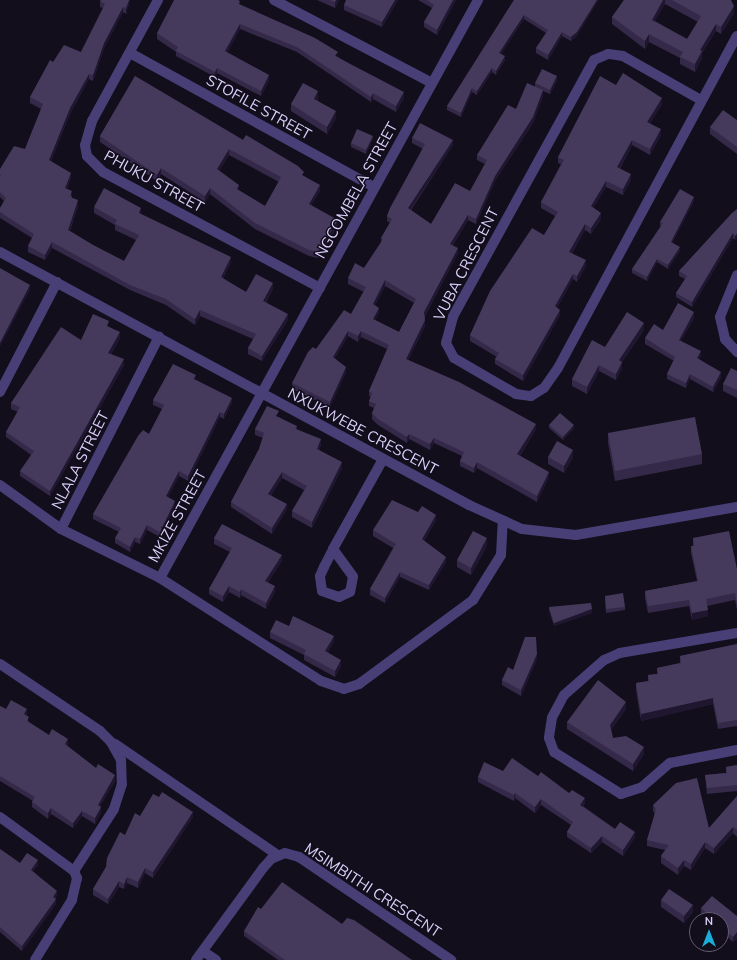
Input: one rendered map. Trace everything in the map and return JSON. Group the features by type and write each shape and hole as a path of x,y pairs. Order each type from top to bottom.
{"street":[{"name":"PHUKU STREET","path":"158,0 88,133 86,150 93,165 320,288"},
{"path":"274,0 432,83"},
{"name":"NGCOMBELA STREET","path":"262,394 374,187 478,0"},
{"name":"VUBA CRESCENT","path":"701,100 623,56 608,54 594,60 453,317 446,342 454,358 516,394 531,396 544,388 558,368 701,100 737,36"},
{"name":"STOFILE STREET","path":"130,53 374,187"},
{"name":"NXUKWEBE CRESCENT","path":"0,252 262,394 503,522 546,534 576,536 737,507"},
{"path":"737,275 720,317 725,339 737,352"},
{"path":"0,392 57,282"},
{"name":"NLALA STREET","path":"0,485 61,529 159,337"},
{"name":"MKIZE STREET","path":"61,529 160,578 262,394"},
{"path":"334,549 353,577 353,586 344,596 327,595 319,582 334,549 383,458"},
{"path":"160,578 321,680 336,687 352,688 473,600 501,555 503,522"},
{"path":"737,633 627,652 604,660 564,695 552,718 549,738 554,752 621,794 642,787 670,763 737,750"},
{"path":"0,664 278,855 263,868 196,960"},
{"path":"74,871 119,797 123,771 112,742"},
{"path":"0,817 74,871 77,885 72,900 35,960"},
{"name":"MSIMBITHI CRESCENT","path":"278,855 300,857 451,960"},
{"path":"203,951 216,960"}],"building":[{"path":"129,0 126,8 123,7 104,43 93,75 89,74 70,108 49,160 71,173 65,188 72,191 70,197 78,200 68,230 124,261 139,235 115,224 117,220 94,207 104,188 141,208 139,213 231,257 221,277 246,292 256,274 273,283 263,301 288,314 262,356 248,348 256,334 200,310 195,319 166,299 130,285 52,242 45,255 28,246 34,234 0,212 0,208 6,198 0,192 0,169 14,146 25,149 43,104 30,97 50,60 53,62 64,45 81,52 105,4 100,1"},
{"path":"174,0 238,0 240,1 239,4 315,38 338,52 335,56 404,92 396,106 373,93 371,97 297,47 240,24 225,51 269,75 261,91 217,68 215,72 176,51 178,47 157,33"},
{"path":"346,0 395,0 382,22 344,5"},
{"path":"427,0 453,0 437,30 424,22 434,5"},
{"path":"514,0 597,0 577,32 571,37 562,32 548,55 536,48 548,30 524,15 499,53 505,56 496,71 492,68 477,91 472,88 461,113 447,106"},
{"path":"624,0 663,0 652,20 687,39 701,16 672,0 731,0 734,6 721,27 716,24 700,50 702,51 695,64 680,57 683,52 649,34 645,41 612,17"},
{"path":"542,69 557,76 550,90 535,83"},
{"path":"623,73 662,98 647,122 661,129 650,149 632,140 617,167 631,174 623,189 606,181 591,206 601,213 591,228 585,224 569,252 586,260 577,276 573,274 555,306 560,310 523,375 495,359 499,353 470,335 490,291 532,228 544,235 558,212 541,202 564,160 558,157 600,76 616,85"},
{"path":"135,76 243,140 246,135 298,166 304,172 302,175 320,185 309,204 338,220 318,252 309,250 255,223 210,188 205,196 161,168 157,175 100,136","holes":["229,149 281,177 265,206 237,189 239,185 217,169"]},
{"path":"303,83 318,91 314,99 336,111 327,127 291,104"},
{"path":"527,83 543,90 533,117 495,176 476,219 468,215 450,244 458,248 424,312 425,320 406,359 459,382 536,424 517,454 549,472 537,496 477,462 474,468 460,461 464,452 434,438 430,444 409,434 407,437 378,419 372,413 376,404 369,401 372,393 369,391 389,345 361,331 358,336 348,331 333,357 346,367 330,402 292,383 308,352 313,347 316,349 344,310 351,314 366,287 348,278 355,263 364,268 383,239 381,238 392,219 387,216 390,208 425,144 412,138 420,123 453,140 408,208 431,224 455,183 470,191 487,160 477,155 508,105 516,109","holes":["385,280 416,299 399,332 373,319 379,308 373,304"]},
{"path":"723,110 737,120 737,147 710,127"},
{"path":"357,129 373,136 366,150 351,143"},
{"path":"680,189 694,197 671,242 680,247 668,265 657,259 647,277 632,269 663,223 660,222"},
{"path":"737,209 737,234 735,236 733,233 692,302 676,293 687,276 679,271"},
{"path":"0,268 30,285 0,343"},
{"path":"678,303 694,312 679,340 701,351 697,358 721,372 713,387 690,374 686,383 667,374 675,357 645,338 654,324 663,330"},
{"path":"627,312 644,323 619,360 622,362 616,374 599,365 587,387 572,379 592,340 605,347"},
{"path":"93,314 109,321 107,326 120,332 108,353 124,359 50,491 20,471 34,451 6,432 20,407 11,403 61,327 81,340"},
{"path":"173,364 196,375 194,379 232,398 224,414 220,412 188,476 179,471 166,496 175,501 160,532 147,525 140,539 135,537 130,547 115,538 121,528 93,514 138,436 143,430 149,434 164,405 153,400"},
{"path":"731,368 737,371 737,390 723,384"},
{"path":"267,406 279,411 276,416 297,426 296,429 321,439 317,449 342,462 312,522 292,511 307,486 282,472 268,494 287,504 272,528 231,502 259,449 264,433 255,429"},
{"path":"560,413 574,425 563,437 549,425"},
{"path":"695,417 702,454 615,471 608,433"},
{"path":"557,441 573,450 564,466 548,457"},
{"path":"392,500 418,512 422,506 436,515 422,539 446,557 429,585 400,572 385,598 370,589 396,544 373,530"},
{"path":"222,524 282,555 265,581 275,586 266,603 241,589 240,592 229,586 223,596 209,589 232,548 214,538"},
{"path":"473,531 487,538 471,568 457,560"},
{"path":"729,531 737,569 737,604 735,593 706,599 708,610 692,613 689,600 648,606 645,591 698,581 691,546 694,546 693,538"},
{"path":"623,593 625,607 606,609 605,596"},
{"path":"591,603 592,609 554,623 549,607"},
{"path":"293,616 334,636 325,651 341,660 335,671 304,654 306,650 270,632 276,620 289,626"},
{"path":"525,637 536,637 537,654 521,690 502,680 508,667 513,670"},
{"path":"737,644 737,720 718,723 713,698 641,714 636,683 649,681 648,675 658,674 657,668 681,663 680,656"},
{"path":"598,680 626,702 610,725 613,738 626,736 644,747 633,764 567,722"},
{"path":"11,700 27,709 24,714 29,717 27,721 49,735 52,729 68,739 65,744 96,768 98,764 115,775 98,805 101,807 95,818 82,811 73,823 51,808 48,813 32,802 35,797 0,776 0,706 6,709"},
{"path":"512,758 538,776 541,772 569,793 572,790 585,798 580,805 615,829 620,822 635,832 623,850 602,836 591,848 567,832 573,822 541,799 535,807 515,793 514,795 478,777 484,762 503,771"},
{"path":"737,765 737,785 707,788 705,775 727,773 726,767"},
{"path":"697,778 709,828 737,796 737,830 733,827 714,848 705,842 691,864 684,860 678,868 661,856 669,845 647,840 656,809 653,805 676,783"},
{"path":"162,792 193,812 153,872 145,868 138,882 127,877 124,884 119,881 108,899 93,889 106,867 107,858 120,832 125,835 135,813 140,816 153,794 159,797"},
{"path":"0,849 20,863 27,853 38,860 31,870 57,891 53,897 56,899 22,946 0,927"},
{"path":"282,882 342,924 347,918 354,920 412,960 285,960 244,931 258,907 261,909"},
{"path":"669,889 693,905 684,916 661,900"},
{"path":"712,896 737,916 737,932 733,937 729,933 729,912 706,912 701,908"}]}
